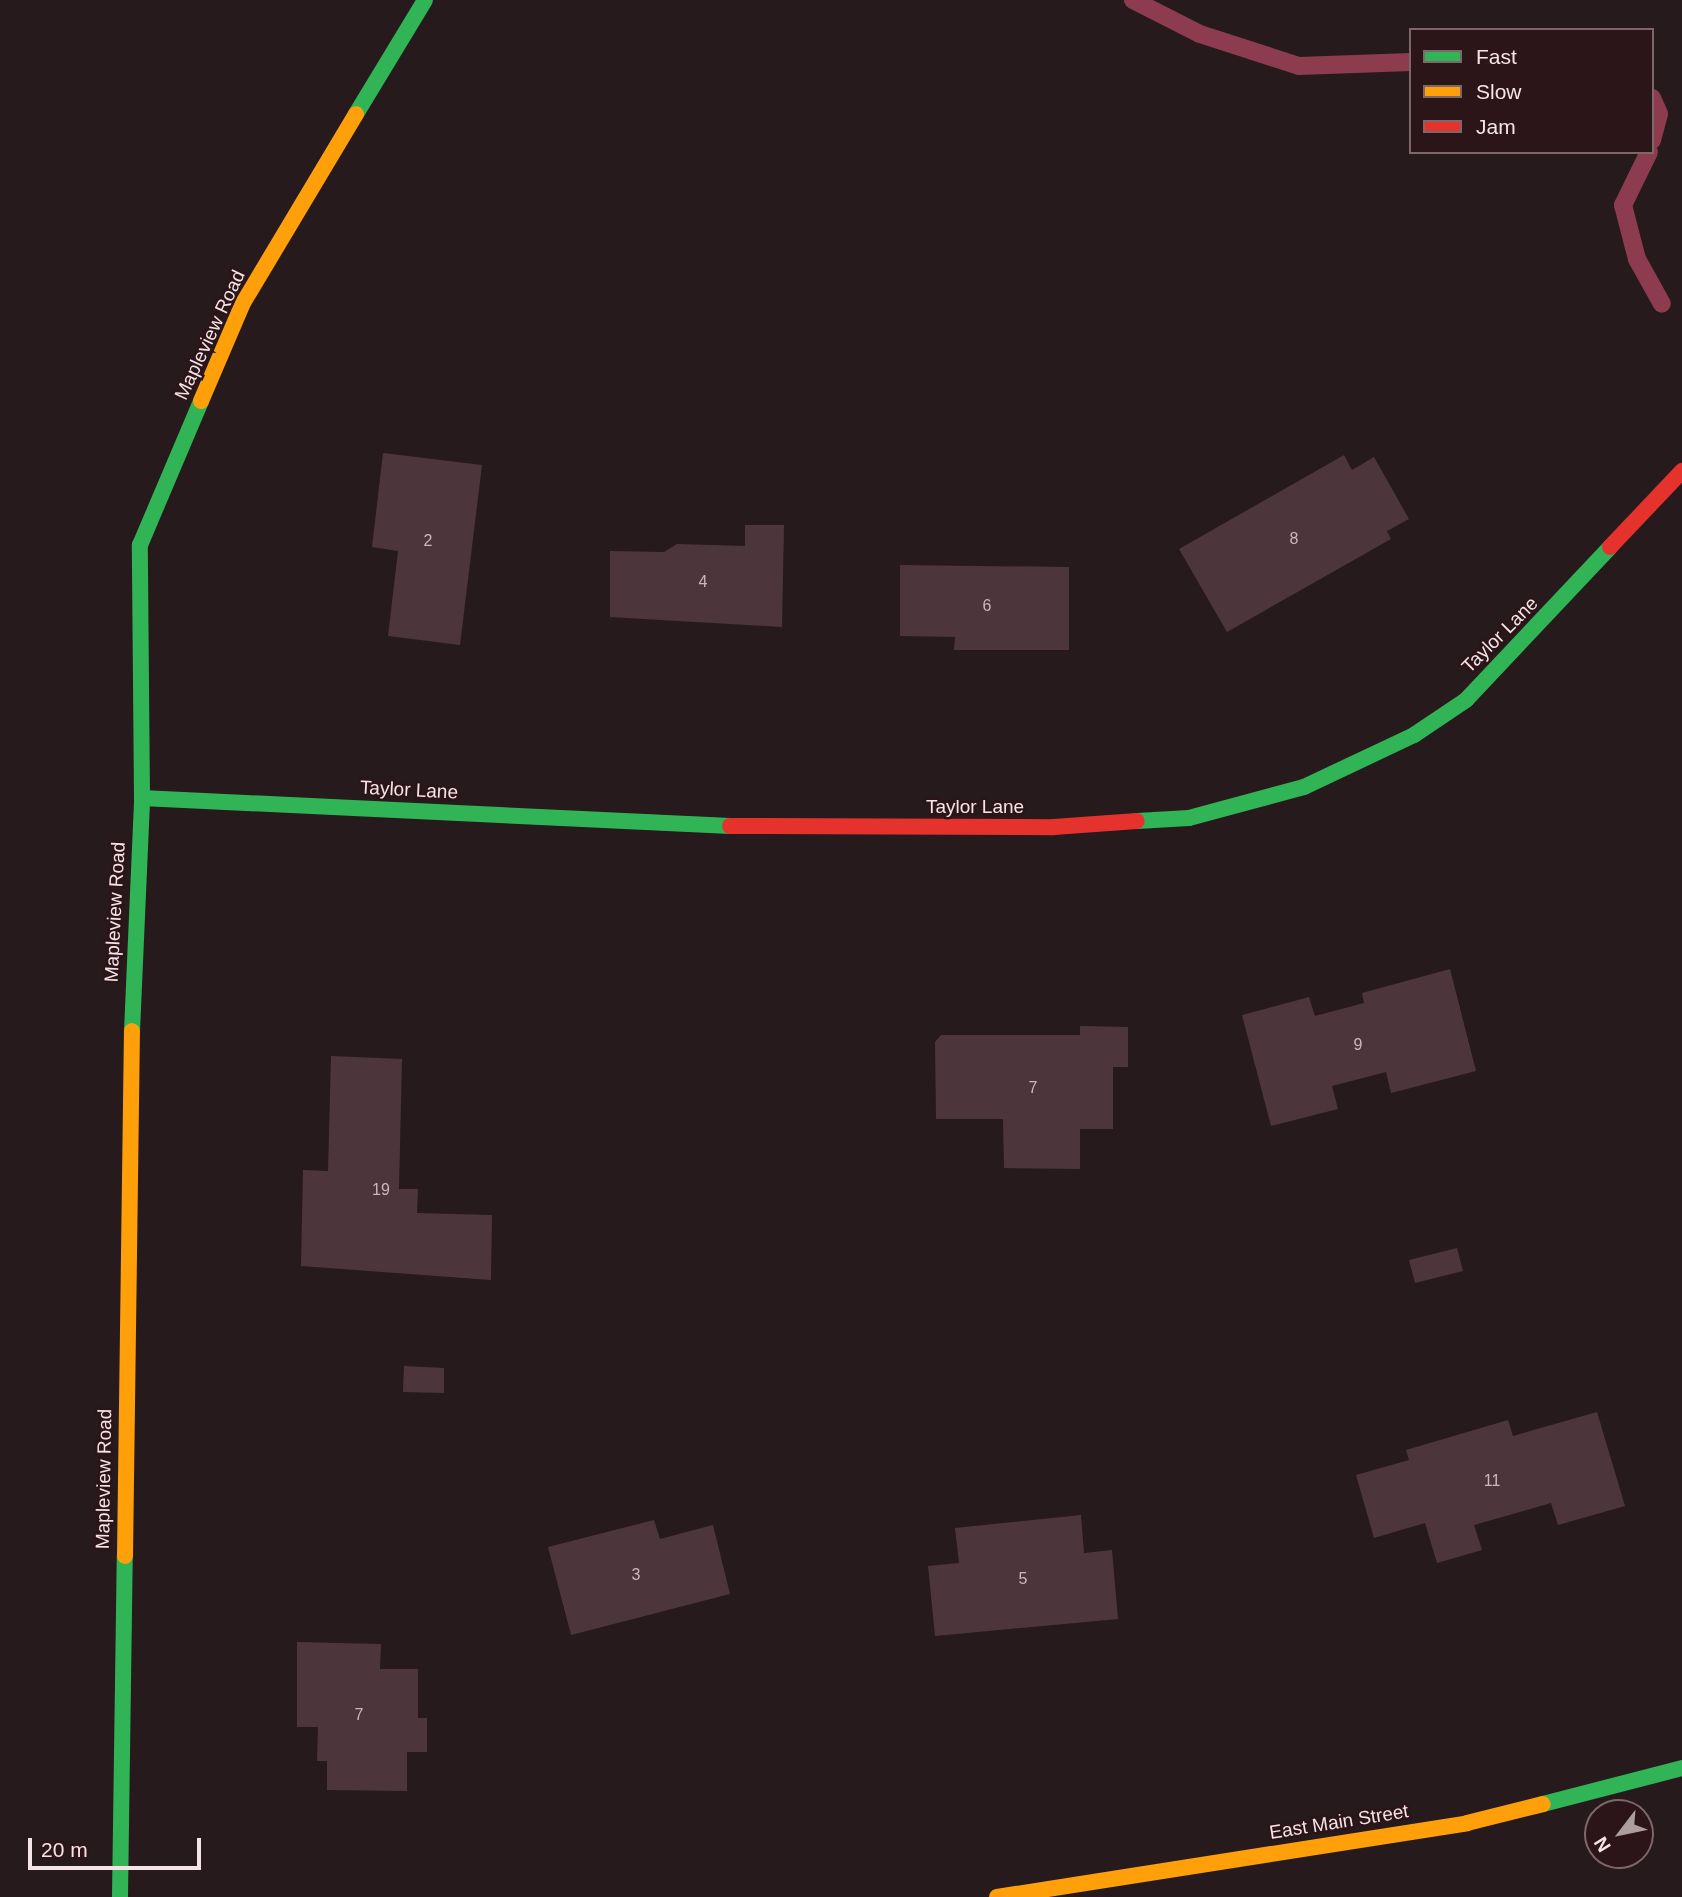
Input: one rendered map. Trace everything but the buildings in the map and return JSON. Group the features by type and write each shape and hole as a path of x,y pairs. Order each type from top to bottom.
{"street":[{"name":"Mapleview Road","path":"120,1897 133,936 142,798 140,545 243,303 425,0"},
{"name":"Taylor Lane","path":"142,798 768,828 1054,827 1189,818 1304,787 1414,735 1466,700 1682,471"},
{"name":"East Main Street","path":"997,1897 1467,1823 1682,1768"}],"waterway":[{"path":"1133,0 1200,34 1299,66 1409,62"},
{"path":"1654,103 1659,114 1654,133"},
{"path":"1648,154 1623,205 1637,259 1662,304"}],"traffic: fast":[{"path":"356,114 425,0"},
{"path":"132,1031 142,798 140,545 201,401"},
{"path":"1137,821 1189,818 1304,787 1414,735 1466,700 1610,547"},
{"path":"142,798 730,826"},
{"path":"120,1897 125,1556"},
{"path":"1543,1804 1682,1768"}],"traffic: slow":[{"path":"201,401 243,303 356,114"},
{"path":"125,1556 132,1031"},
{"path":"997,1897 1467,1823 1543,1804"}],"traffic: jam":[{"path":"1610,547 1682,471"},
{"path":"730,826 1054,827 1137,821"}]}
